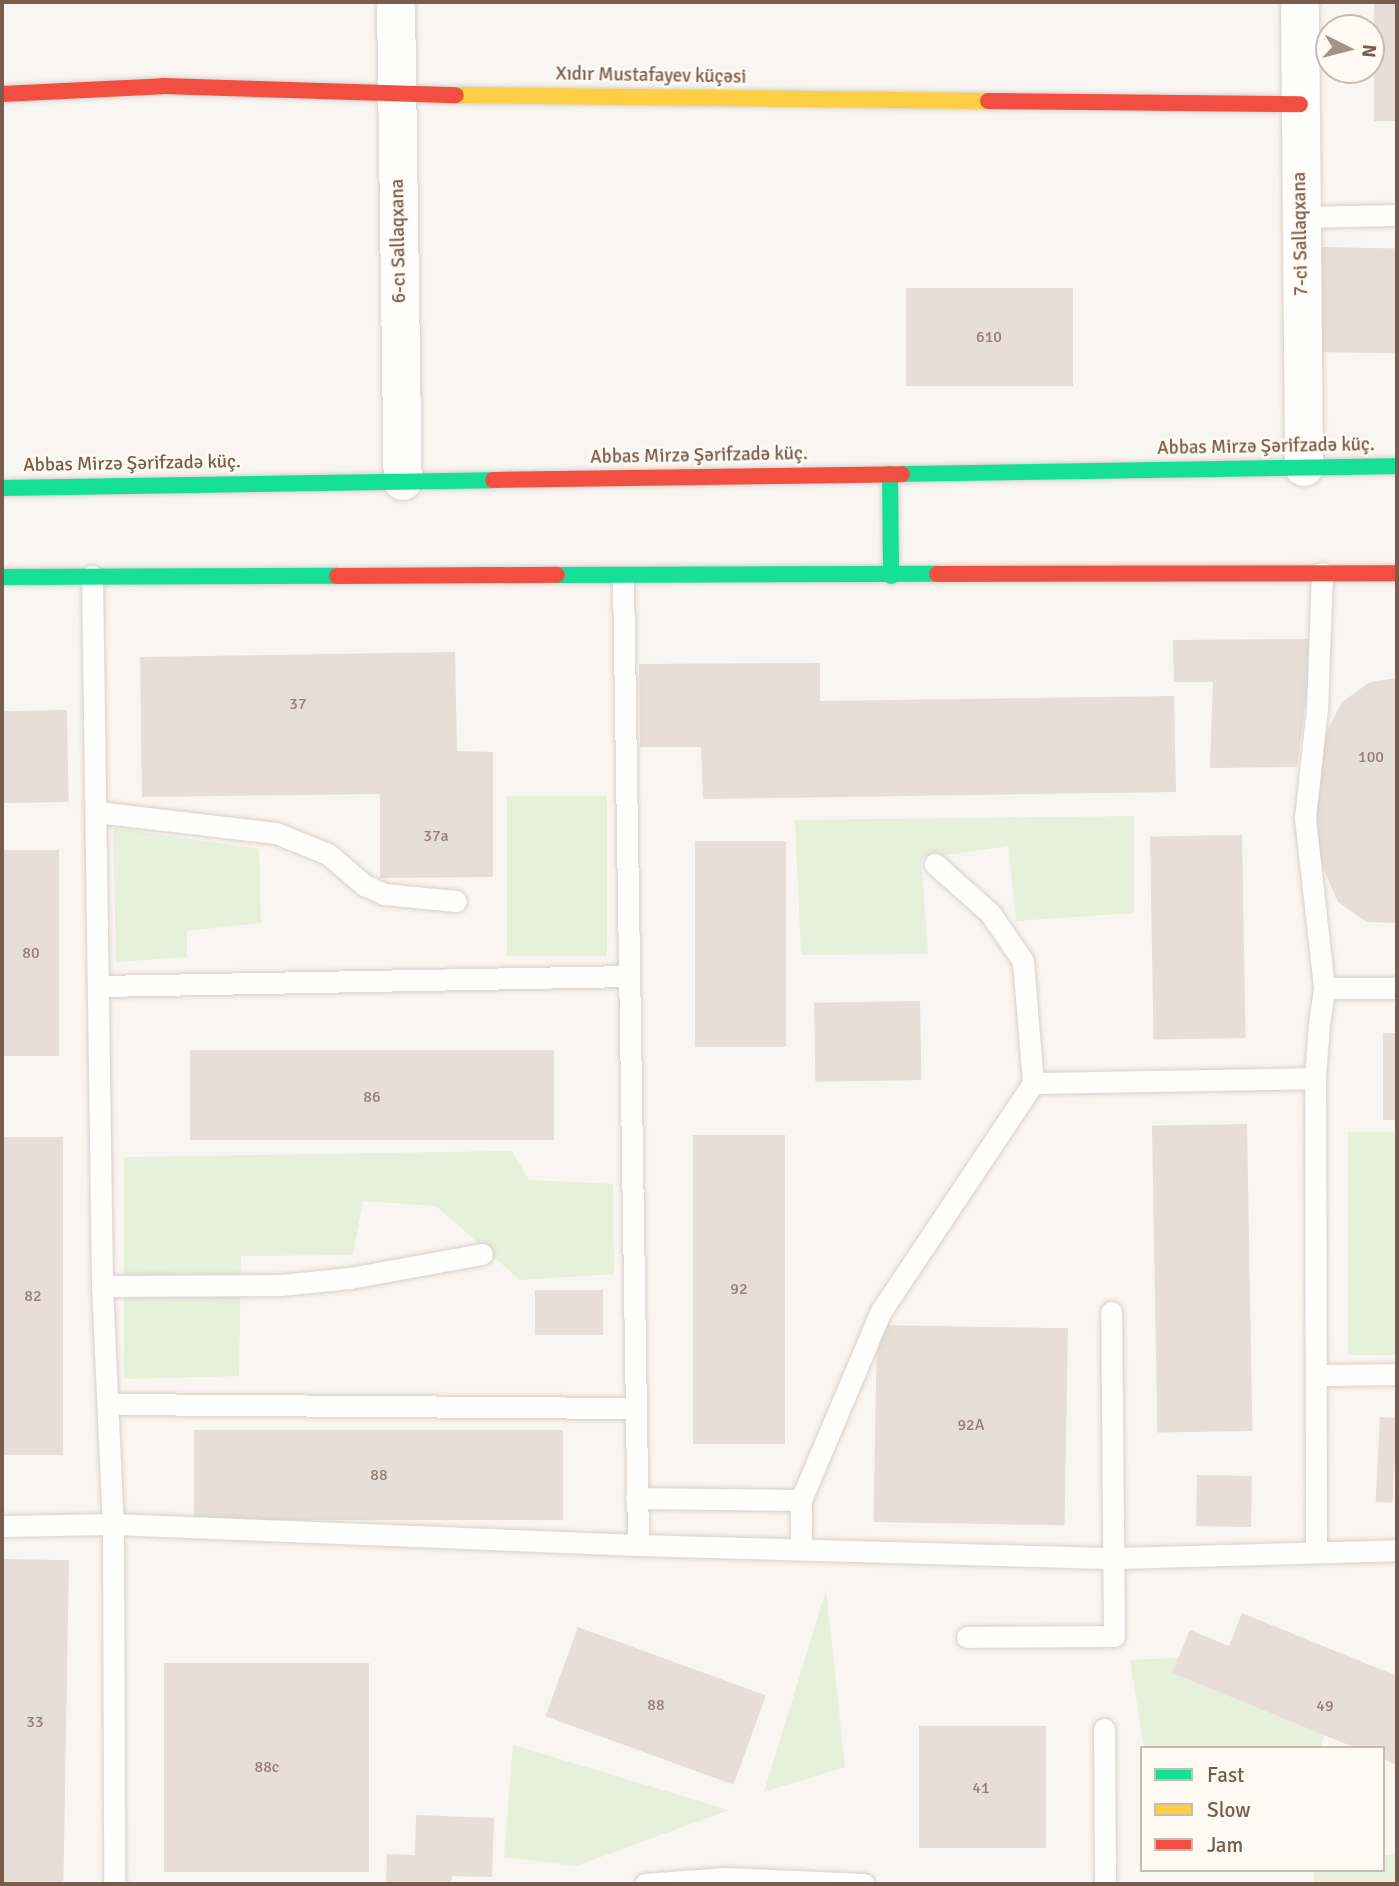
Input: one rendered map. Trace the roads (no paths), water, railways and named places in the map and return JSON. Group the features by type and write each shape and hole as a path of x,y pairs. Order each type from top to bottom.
{"main road":[{"name":"Xıdır Mustafayev küçəsi","path":"2,94 163,86 397,94 1300,104"},
{"name":"Abbas Mirzə Şərifzadə küç.","path":"2,488 1397,467"},
{"path":"890,474 891,576"},
{"path":"2,577 1397,573"}],"street":[{"name":"6-cı Sallaqxana","path":"396,2 403,481"},
{"name":"7-ci Sallaqxana","path":"1300,2 1304,467"}],"lane":[{"path":"1301,217 1397,215"},
{"path":"1316,1550 1315,1078 1324,988 1305,818 1317,708 1322,573"},
{"path":"92,576 100,986 102,1286 113,1524 114,1884"},
{"path":"623,577 638,1545"},
{"path":"97,812 276,833 328,854 365,885 384,894 456,901"},
{"path":"801,1549 801,1500 881,1311 1033,1083 1023,961 990,913 934,864"},
{"path":"100,986 629,976"},
{"path":"1324,988 1397,988"},
{"path":"1033,1083 1315,1078"},
{"path":"102,1286 281,1285 350,1278 481,1254"},
{"path":"967,1637 1114,1636 1116,1558 1111,1312"},
{"path":"1316,1375 1397,1374"},
{"path":"108,1404 635,1408"},
{"path":"636,1498 801,1500"},
{"path":"2,1526 113,1524 638,1545 1116,1558 1316,1550 1397,1550"},
{"path":"1104,1729 1105,1884"},
{"path":"645,1884 724,1878 864,1884"}]}
